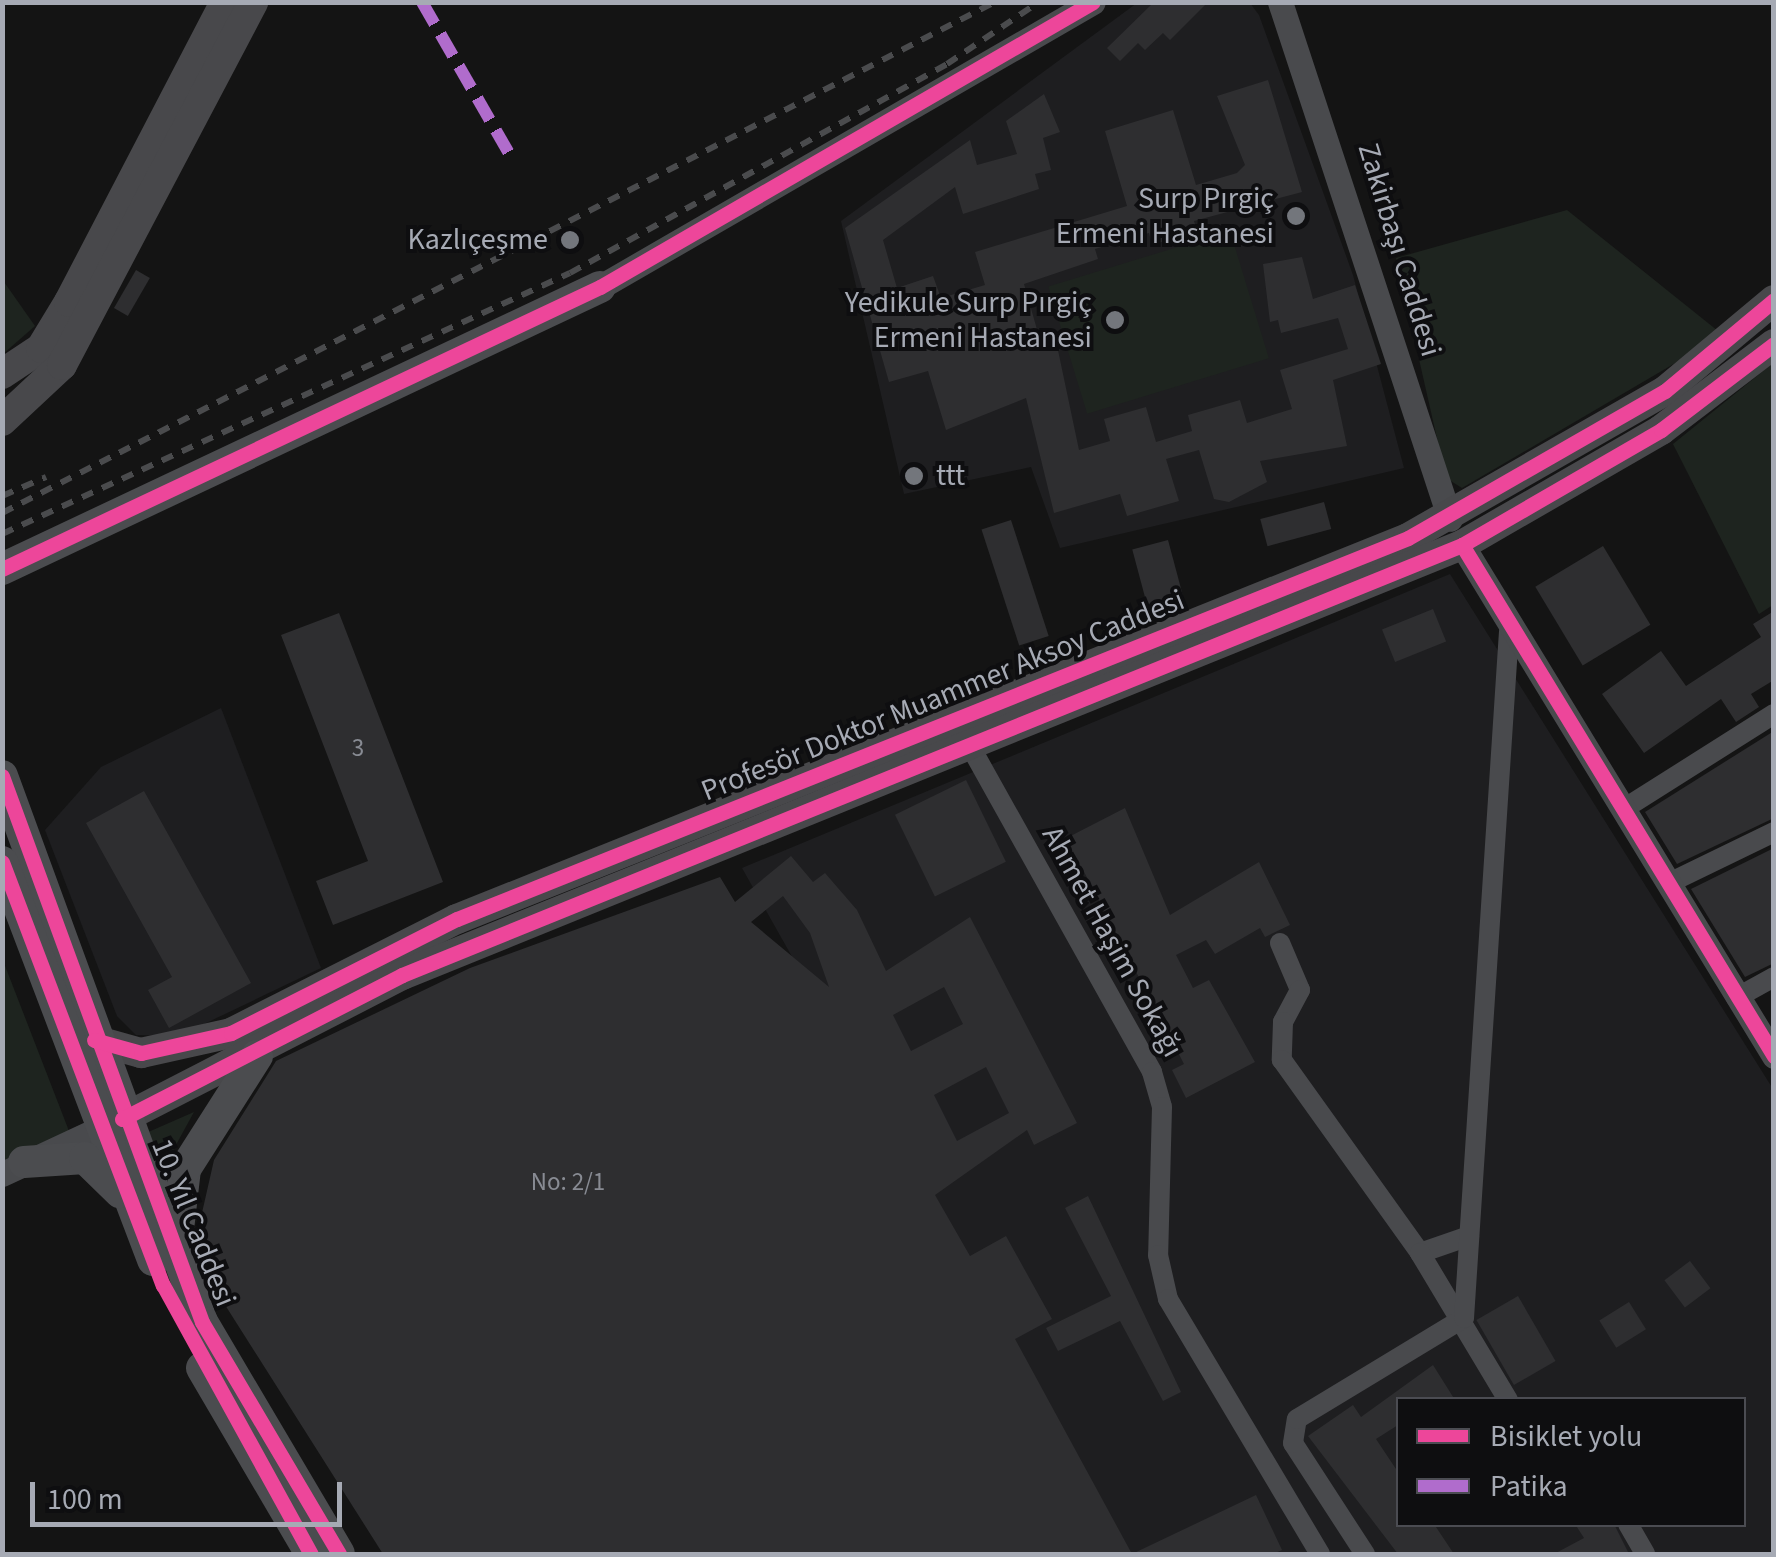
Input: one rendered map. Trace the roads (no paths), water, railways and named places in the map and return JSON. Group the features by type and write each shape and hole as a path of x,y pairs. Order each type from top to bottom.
{"main road":[{"path":"2,374 40,348 69,302 225,2"},
{"path":"2,420 62,365 253,2"},
{"path":"2,569 600,287"},
{"name":"Profesör Doktor Muammer Aksoy Caddesi","path":"94,1040 140,1054 231,1034 457,919 1456,532 1690,374 1774,300"},
{"name":"Profesör Doktor Muammer Aksoy Caddesi","path":"111,1124 258,1056 402,975 970,746 1456,532 1661,430 1774,344"},
{"name":"10. Yıl Caddesi","path":"2,776 94,1040 128,1200 204,1373 311,1554"},
{"name":"10. Yıl Caddesi","path":"2,862 111,1124 181,1272 288,1480 339,1554"},
{"path":"181,1272 176,1190 201,1135 258,1056"},
{"path":"13,1168 84,1158 128,1200"}],"street":[{"path":"600,287 1093,2"},
{"name":"Zakirbaşı Caddesi","path":"1280,2 1456,532 1509,632 1774,1056"},
{"path":"1464,1318 1509,632"},
{"path":"1622,810 1774,714"},
{"name":"Ahmet Haşim Sokağı","path":"970,746 1152,1072 1162,1107 1158,1256 1168,1298 1320,1554"},
{"path":"1667,884 1774,832"},
{"path":"1280,943 1300,990 1283,1022 1282,1060 1464,1318 1506,1397"},
{"path":"1736,998 1774,978"},
{"path":"13,1168 111,1124"},
{"path":"1420,1253 1469,1236"},
{"path":"1365,1554 1293,1443 1297,1419 1464,1318"},
{"path":"1630,1527 1645,1554"}],"railway":[{"path":"2,513 995,2"},
{"path":"2,534 570,273 947,64 1039,2"},
{"path":"2,496 46,477"}],"place":[{"name":"Surp Pırgiç Ermeni Hastanesi","path":"1296,216"},
{"name":"Kazlıçeşme","path":"570,240"},
{"name":"Yedikule Surp Pırgiç Ermeni Hastanesi","path":"1115,320"},
{"name":"ttt","path":"914,476"}]}
